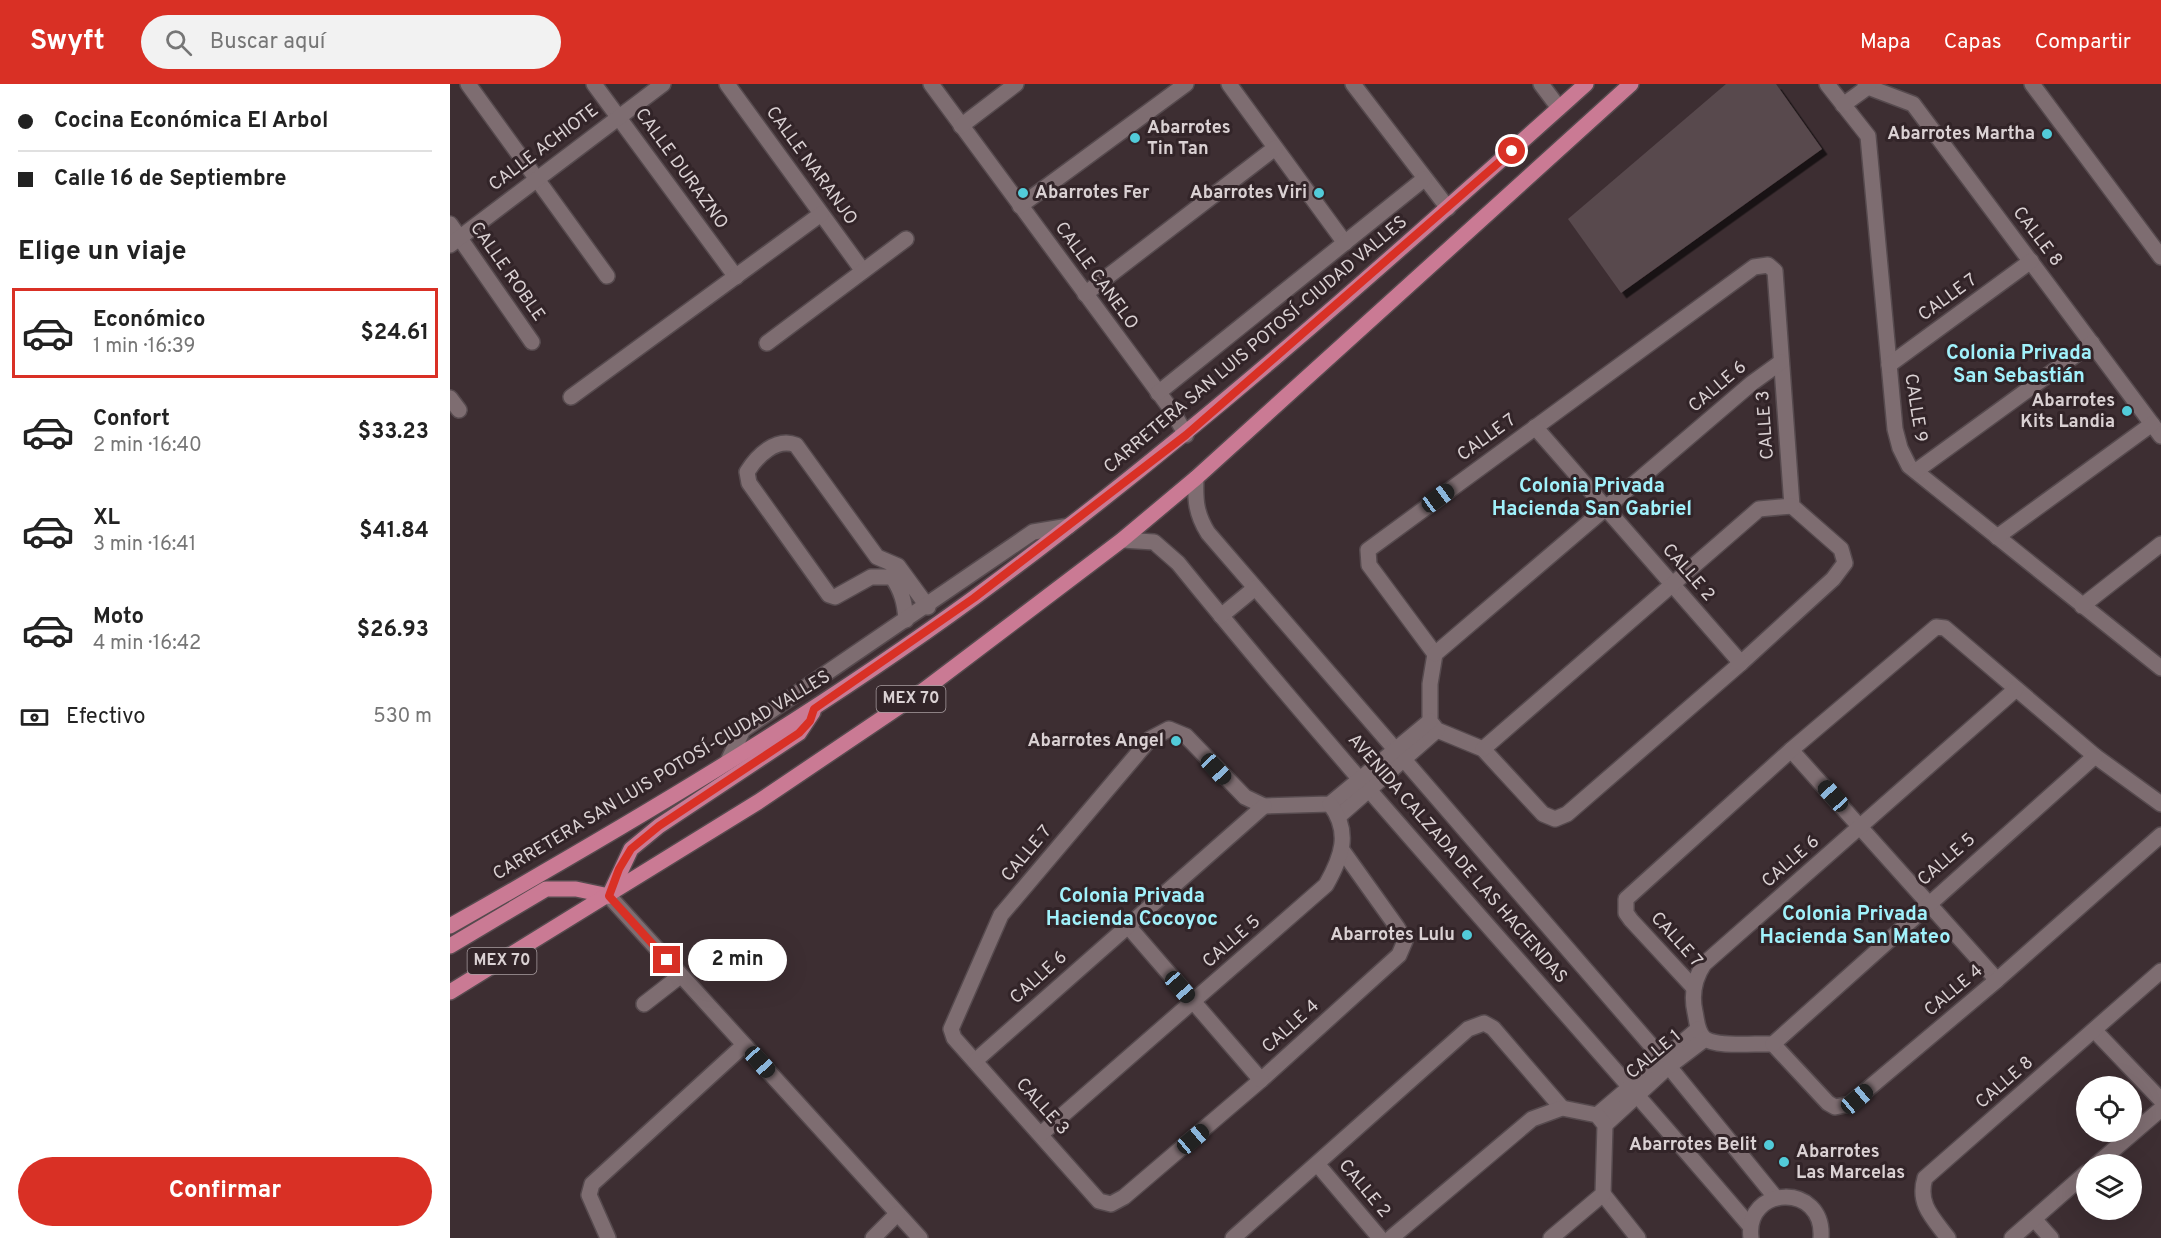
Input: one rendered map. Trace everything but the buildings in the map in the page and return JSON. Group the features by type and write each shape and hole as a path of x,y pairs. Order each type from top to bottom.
{"main road":[{"name":"CARRETERA SAN LUIS POTOSÍ-CIUDAD VALLES","path":"451,924 814,709 974,598 1186,435 1448,208 1586,84"},
{"name":"MEX 70","path":"450,992 759,802 924,690 1122,540 1196,478 1631,84"},
{"path":"450,946 546,889 576,889 609,896 619,869 631,849 659,826 799,733 810,721 814,709"}],"street":[{"path":"468,84 608,276"},
{"name":"CALLE DURAZNO","path":"594,84 736,277"},
{"name":"CALLE ACHIOTE","path":"454,241 536,177 663,84"},
{"name":"CALLE NARANJO","path":"727,84 863,271"},
{"name":"CALLE CANELO","path":"930,84 1158,393 1186,435"},
{"path":"961,126 1016,84"},
{"path":"1020,206 1186,84"},
{"path":"1229,84 1345,243"},
{"path":"1353,84 1448,208"},
{"path":"1541,84 1559,108"},
{"name":"CALLE 9","path":"1827,84 1868,136 1895,429 1900,448 1909,466 2161,668"},
{"path":"2032,84 2156,239 2161,257"},
{"path":"1843,105 1867,86"},
{"name":"CALLE 8","path":"1867,86 1913,104 2157,430"},
{"path":"1085,294 1275,148"},
{"path":"1158,393 1424,179"},
{"path":"571,397 822,214"},
{"name":"CALLE ROBLE","path":"450,224 454,241 532,342"},
{"path":"767,343 906,239"},
{"name":"CALLE 7","path":"1889,365 2031,261"},
{"name":"CALLE 7","path":"1435,654 1369,565 1368,550 1754,267 1768,265"},
{"name":"CALLE 3","path":"1768,265 1775,272 1792,506"},
{"path":"1916,471 2092,343"},
{"name":"CALLE 6","path":"1435,654 1752,383 1781,362"},
{"name":"CALLE 2","path":"1535,427 1741,663"},
{"path":"1997,537 2157,430"},
{"path":"906,620 902,596 892,578 871,577 835,597 829,595 749,483 747,472 756,459 774,445 788,442 796,445 877,557 898,566 928,606"},
{"name":"AVENIDA CALZADA DE LAS HACIENDAS","path":"1196,478 1195,501 1198,518 1255,588 1665,1063 1776,1198"},
{"path":"1434,726 1483,749 1543,814 1554,819 1567,814 1741,663 1833,579 1845,563 1841,549 1792,506 1759,509 1483,749"},
{"path":"726,763 743,730 928,606 1033,532 1069,526"},
{"name":"AVENIDA CALZADA DE LAS HACIENDAS","path":"1122,540 1154,542 1178,563 1364,784 1634,1089 1751,1232"},
{"path":"2082,606 2161,544"},
{"path":"1221,616 1255,588"},
{"name":"CALLE 7","path":"1694,988 1631,920 1626,913 1626,899 1791,750 1936,627 1944,628 2016,689"},
{"path":"1434,726 1430,684 1435,654"},
{"path":"2016,689 2095,756 2161,804"},
{"name":"CALLE 6","path":"1694,988 1696,976 1704,964 2016,689"},
{"path":"1264,806 1335,810 1434,726"},
{"name":"CALLE 7","path":"951,1029 1001,915 1150,739 1169,729 1186,736 1245,797 1264,806"},
{"path":"1791,750 1997,980"},
{"name":"CALLE 5","path":"1773,1044 1927,903 2095,756"},
{"name":"CALLE 6","path":"975,1062 1264,806"},
{"name":"CALLE 5","path":"1041,1134 1326,885 1337,866 1342,850 1343,827 1335,810"},
{"name":"CALLE 4","path":"1773,1044 1828,1103 1843,1107 1857,1099 1997,980 2161,835"},
{"name":"CALLE 4","path":"1111,1204 1124,1197 1261,1080 1399,955 1405,941 1342,850"},
{"path":"609,896 920,1238"},
{"path":"1128,926 1261,1080"},
{"name":"CALLE 8","path":"1948,1238 1926,1208 1921,1191 1925,1178 2161,971"},
{"path":"645,1004 680,976"},
{"path":"1694,988 1701,1034"},
{"path":"1233,1238 1318,1165 1468,1029 1484,1023 1493,1028 1562,1108 1601,1120 1603,1194 1638,1238"},
{"name":"CALLE 3","path":"951,1029 954,1038 1099,1201 1111,1204"},
{"path":"2095,1031 2161,1100"},
{"name":"CALLE 1","path":"1601,1120 1634,1089 1701,1034 1716,1043 1773,1044"},
{"path":"608,1238 589,1195 592,1184 744,1045"},
{"path":"1391,1238 1532,1119 1562,1108"},
{"path":"2108,1154 2161,1108"},
{"name":"CALLE 2","path":"1318,1165 1380,1238"},
{"path":"2013,1238 2076,1182"},
{"path":"1551,1238 1603,1194"},
{"path":"1751,1232 1759,1208 1776,1198 1794,1197 1809,1205 1819,1220 1821,1238"},
{"path":"873,1238 897,1214"},
{"path":"2034,1219 2051,1238"}],"place":[{"name":"Abarrotes Martha","path":"2047,134"},
{"name":"Abarrotes Tin Tan","path":"1135,138"},
{"name":"Abarrotes Fer","path":"1023,193"},
{"name":"Abarrotes Viri","path":"1319,193"},
{"name":"Abarrotes Kits Landia","path":"2127,411"},
{"name":"Abarrotes Angel","path":"1176,741"},
{"name":"Abarrotes Lulu","path":"1467,935"},
{"name":"Abarrotes Belit","path":"1769,1145"},
{"name":"Abarrotes Las Marcelas","path":"1784,1162"}],"district":[{"name":"Colonia Privada San Sebastián","path":"2019,366"},
{"name":"Colonia Privada Hacienda San Gabriel","path":"1592,498"},
{"name":"Colonia Privada Hacienda Cocoyoc","path":"1132,908"},
{"name":"Colonia Privada Hacienda San Mateo","path":"1855,926"}],"route":[{"path":"667,960 609,896 619,869 631,849 659,826 799,733 810,721 814,709 974,598 1186,435 1512,151"}]}
